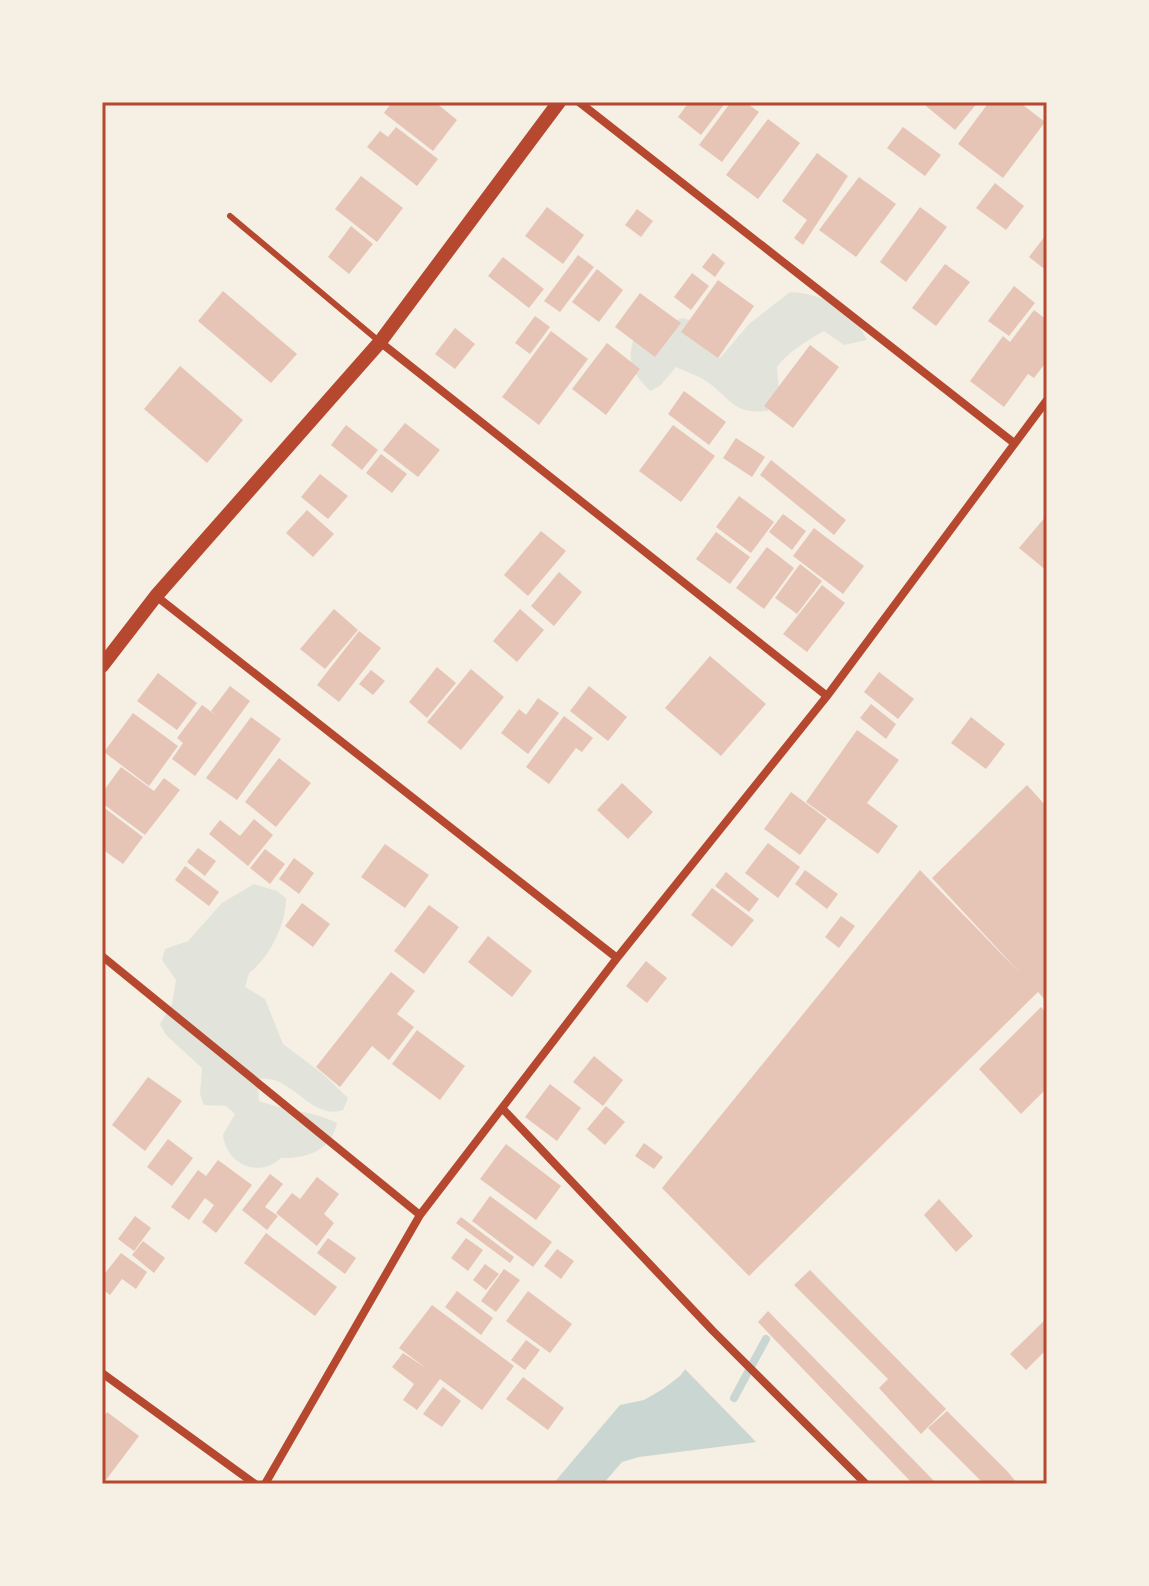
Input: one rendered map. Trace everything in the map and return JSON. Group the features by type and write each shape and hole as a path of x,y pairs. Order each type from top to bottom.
{"street":[{"path":"102,666 156,596 380,342 559,102"},
{"path":"579,102 1014,443"},
{"path":"380,342 827,696"},
{"path":"265,1484 420,1215 617,958 827,696 1047,400"},
{"path":"156,596 617,958"},
{"path":"102,956 420,1215"},
{"path":"502,1108 713,1331 866,1484"},
{"path":"102,1373 255,1484"}],"lane":[{"path":"230,216 380,342"}],"shaded area":[{"path":"790,292 833,303 854,318 867,340 844,345 824,331 799,347 777,367 779,391 768,411 756,412 732,404 706,381 676,367 660,386 650,391 636,374 631,362 633,340 682,318 694,321 710,351 720,358 749,324"},
{"path":"254,884 277,891 286,898 283,919 275,940 264,958 249,973 245,987 265,999 283,1044 323,1074 348,1098 343,1110 331,1112 321,1109 281,1083 258,1079 259,1101 318,1115 337,1123 329,1140 316,1151 299,1157 281,1158 272,1164 254,1168 237,1161 225,1145 223,1135 235,1114 226,1106 204,1105 200,1094 202,1068 166,1035 160,1024 172,1004 176,980 162,960 165,949 188,941 222,903"},
{"path":"701,1349 757,1442 639,1457 622,1462 603,1484 553,1484 620,1405 644,1400 663,1389 680,1376"}],"pier":[{"path":"699,1345 780,1424 780,1429 759,1445 682,1366"}],"building":[{"path":"392,102 435,102 457,120 433,151 384,113"},
{"path":"689,102 726,102 701,135 678,117"},
{"path":"731,102 745,102 759,112 722,162 699,145"},
{"path":"929,102 978,102 955,130 926,106"},
{"path":"989,102 1019,102 1045,122 1003,178 958,144"},
{"path":"768,119 800,143 758,199 726,175"},
{"path":"396,127 438,159 417,186 367,147 380,131 388,137"},
{"path":"903,127 941,155 925,176 887,148"},
{"path":"817,153 848,176 803,245 794,238 807,220 782,201"},
{"path":"361,176 403,208 377,242 335,209"},
{"path":"859,177 896,204 856,257 819,230"},
{"path":"995,183 1024,206 1006,230 976,208"},
{"path":"547,207 584,235 563,264 525,236"},
{"path":"920,207 947,227 906,282 880,262"},
{"path":"637,209 653,221 641,237 625,225"},
{"path":"351,226 373,244 349,274 328,257"},
{"path":"1045,236 1047,238 1047,271 1029,257"},
{"path":"713,253 725,263 715,277 702,267"},
{"path":"578,255 594,267 560,312 544,301"},
{"path":"503,257 544,289 529,308 488,276"},
{"path":"945,264 970,282 936,326 912,308"},
{"path":"597,269 623,290 599,322 572,302"},
{"path":"692,273 709,286 691,310 674,297"},
{"path":"718,280 754,306 718,358 681,332"},
{"path":"1014,286 1035,303 1009,336 988,321"},
{"path":"223,291 297,354 271,383 198,321"},
{"path":"640,293 681,323 655,357 615,327"},
{"path":"1034,310 1047,320 1047,361 1034,378 1028,374 1004,407 970,381 1003,336 1010,342"},
{"path":"535,316 550,327 530,354 515,343"},
{"path":"455,328 475,344 455,369 435,354"},
{"path":"551,331 588,359 539,425 502,397"},
{"path":"607,343 640,369 606,415 572,389"},
{"path":"810,345 839,367 793,428 764,406"},
{"path":"180,366 243,420 207,463 144,409"},
{"path":"684,391 726,422 709,445 668,414"},
{"path":"405,423 440,450 418,477 383,450"},
{"path":"346,425 378,450 362,470 331,445"},
{"path":"673,425 715,456 681,502 639,471"},
{"path":"736,438 765,457 752,477 723,458"},
{"path":"381,454 407,474 392,493 366,473"},
{"path":"771,460 846,520 834,535 760,475"},
{"path":"320,474 348,496 328,519 301,497"},
{"path":"739,496 774,522 751,553 716,527"},
{"path":"307,510 334,534 313,557 286,533"},
{"path":"783,514 806,531 792,550 769,532"},
{"path":"1047,515 1047,571 1019,548"},
{"path":"814,528 864,566 843,594 793,556"},
{"path":"541,531 566,551 528,596 504,575"},
{"path":"716,532 750,557 730,584 696,559"},
{"path":"767,547 794,568 764,609 736,588"},
{"path":"800,564 822,581 797,614 775,598"},
{"path":"559,572 582,592 554,626 531,606"},
{"path":"822,585 845,603 807,652 783,634"},
{"path":"334,609 358,630 325,669 300,649"},
{"path":"520,609 544,630 517,662 493,641"},
{"path":"359,631 381,648 339,702 317,685"},
{"path":"710,656 766,704 721,756 665,708"},
{"path":"437,667 456,683 427,718 409,702"},
{"path":"471,669 504,697 461,750 427,722"},
{"path":"371,670 385,681 373,695 359,684"},
{"path":"879,672 914,699 898,719 864,692"},
{"path":"158,673 197,703 177,730 137,701"},
{"path":"230,686 250,701 195,776 172,759 183,743 177,738 202,705 217,716 211,711"},
{"path":"589,686 627,717 608,741 570,711"},
{"path":"538,698 559,713 528,754 501,733 519,709 526,715"},
{"path":"871,704 896,724 886,739 860,718"},
{"path":"133,713 178,746 149,786 104,752"},
{"path":"564,716 593,738 582,752 576,748 549,784 526,767"},
{"path":"251,717 281,739 237,800 206,778"},
{"path":"971,717 1005,744 986,769 951,743"},
{"path":"857,730 899,760 867,803 898,826 878,854 806,802"},
{"path":"279,758 311,783 276,827 245,802"},
{"path":"121,767 154,791 164,778 180,790 145,835 102,803 102,793"},
{"path":"622,783 653,812 628,839 597,810"},
{"path":"1027,785 1047,807 1047,1002 1038,992 749,1276 662,1188 920,870 1021,974 932,878"},
{"path":"791,792 827,819 800,855 764,829"},
{"path":"102,806 143,837 123,864 102,849"},
{"path":"254,819 273,835 248,866 209,834 220,820 240,836"},
{"path":"768,843 800,867 778,898 745,873"},
{"path":"385,844 429,875 405,908 361,877"},
{"path":"198,848 216,861 205,876 187,862"},
{"path":"265,849 285,864 270,884 250,868"},
{"path":"294,858 314,873 299,894 279,879"},
{"path":"185,866 219,892 209,906 175,880"},
{"path":"805,870 838,894 827,909 795,884"},
{"path":"726,872 759,899 749,912 715,886"},
{"path":"712,888 754,920 732,947 691,915"},
{"path":"302,903 330,924 313,947 285,926"},
{"path":"429,905 459,927 424,974 394,951"},
{"path":"841,916 855,926 839,948 825,937"},
{"path":"488,936 532,971 512,997 468,962"},
{"path":"646,961 667,978 647,1003 626,986"},
{"path":"391,972 415,991 397,1014 414,1027 389,1060 372,1046 340,1087 316,1067"},
{"path":"1041,1007 1047,1014 1047,1088 1021,1114 979,1069"},
{"path":"417,1030 465,1066 440,1100 392,1064"},
{"path":"594,1056 623,1080 603,1106 573,1082"},
{"path":"148,1077 182,1101 145,1151 112,1125"},
{"path":"550,1084 581,1108 557,1141 525,1117"},
{"path":"606,1106 625,1122 605,1145 587,1129"},
{"path":"168,1139 193,1158 172,1186 147,1167"},
{"path":"644,1143 663,1157 654,1169 635,1156"},
{"path":"506,1144 561,1186 536,1220 480,1179"},
{"path":"218,1160 252,1185 216,1233 202,1222 214,1205 205,1198 189,1220 171,1207 198,1170 206,1176"},
{"path":"270,1174 283,1184 265,1207 278,1216 267,1230 242,1210"},
{"path":"317,1177 339,1194 324,1214 334,1223 317,1246 276,1213 292,1193 300,1199"},
{"path":"490,1196 552,1242 533,1267 472,1221"},
{"path":"939,1199 973,1236 956,1252 924,1215"},
{"path":"135,1216 151,1228 134,1251 118,1239"},
{"path":"461,1217 514,1257 510,1263 456,1223"},
{"path":"266,1233 337,1287 315,1316 244,1263"},
{"path":"328,1238 356,1258 345,1274 317,1253"},
{"path":"466,1238 483,1250 468,1271 451,1258"},
{"path":"143,1241 165,1258 154,1273 132,1255"},
{"path":"557,1249 574,1261 561,1279 544,1266"},
{"path":"121,1253 147,1272 136,1289 122,1279 110,1295 102,1289 102,1277"},
{"path":"485,1264 499,1274 486,1290 473,1280"},
{"path":"504,1269 520,1280 496,1312 481,1301"},
{"path":"810,1270 946,1409 921,1434 879,1388 888,1379 794,1285"},
{"path":"457,1291 493,1318 481,1335 445,1307"},
{"path":"528,1291 572,1324 550,1353 506,1321"},
{"path":"432,1305 514,1366 482,1410 440,1379 417,1410 403,1400 414,1384 392,1367 403,1353 426,1368 399,1348"},
{"path":"768,1311 937,1484 913,1484 758,1322"},
{"path":"1047,1318 1047,1349 1026,1370 1010,1354"},
{"path":"526,1340 540,1350 525,1370 511,1360"},
{"path":"523,1377 564,1408 548,1430 506,1399"},
{"path":"443,1387 461,1401 442,1427 423,1414"},
{"path":"947,1411 1018,1484 984,1484 928,1428"},
{"path":"107,1412 139,1436 106,1480 102,1476 102,1419"}],"waterway":[{"path":"734,1398 766,1339"}]}
